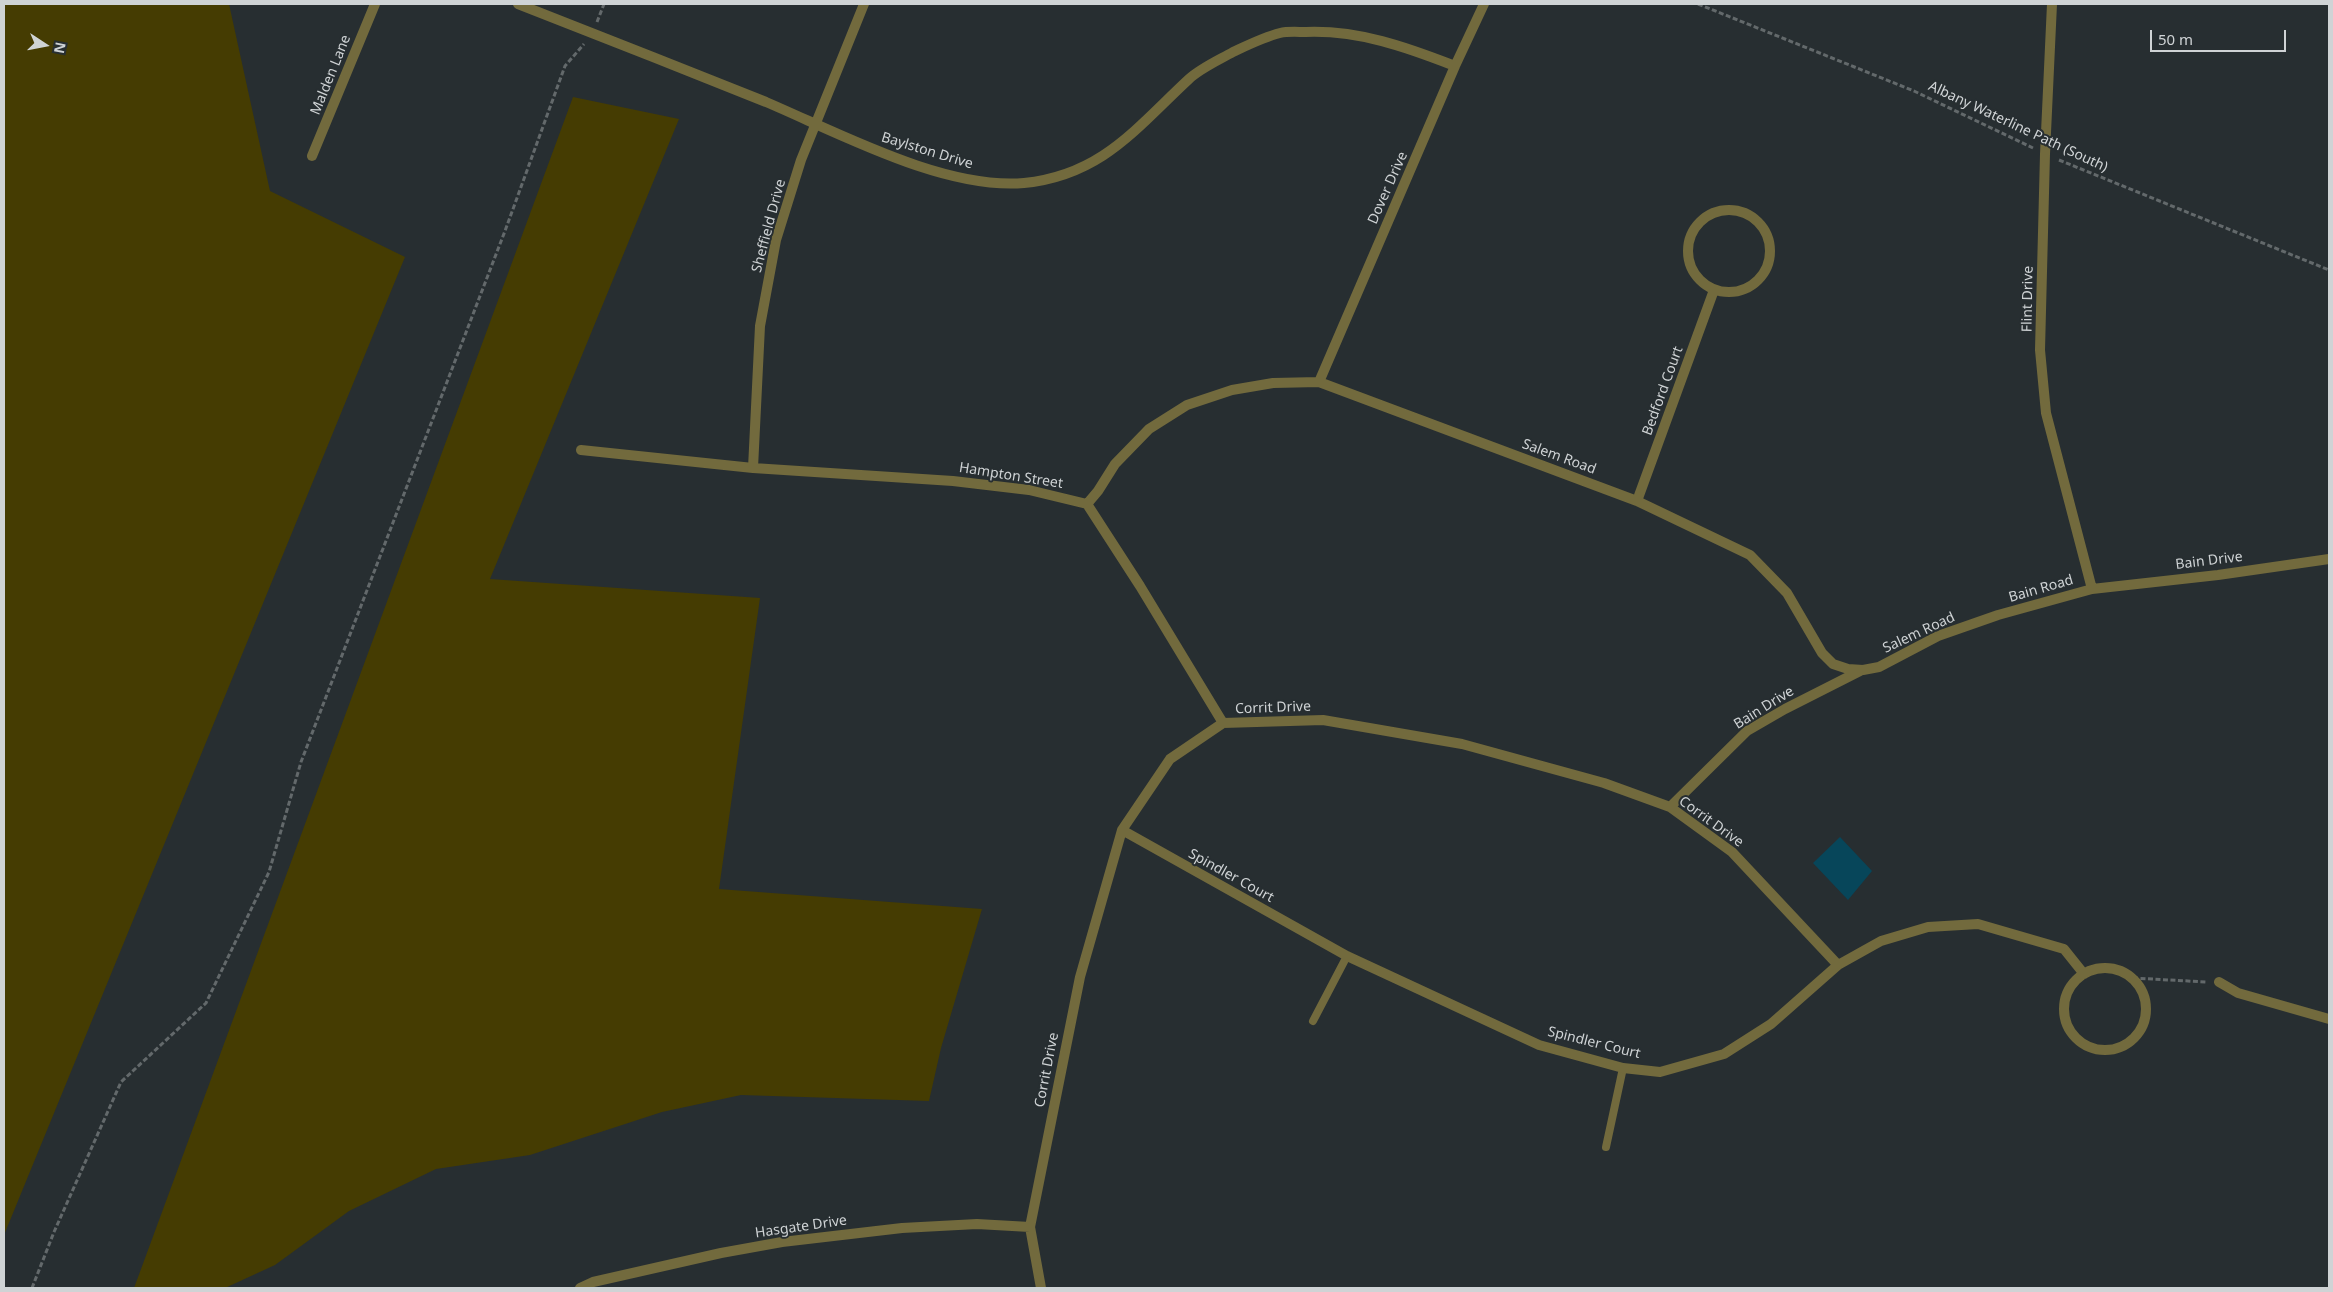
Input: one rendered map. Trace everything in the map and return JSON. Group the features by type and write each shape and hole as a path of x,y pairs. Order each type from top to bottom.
{"street":[{"name":"Malden Lane","path":"312,156 375,4"},
{"name":"Baylston Drive","path":"518,4 816,123 866,146 952,176 996,183 1023,183 1049,179 1073,171 1100,158 1121,144 1192,76 1253,42 1282,33 1333,31 1371,38 1412,49 1455,66"},
{"name":"Sheffield Drive","path":"753,468 760,326 776,240 801,160 864,4"},
{"name":"Dover Drive","path":"1319,382 1455,66 1484,4"},
{"name":"Flint Drive","path":"2052,4 2045,154 2040,350 2046,414 2092,589"},
{"path":"1727,210 1741,212 1753,218 1762,227 1768,238 1770,251 1768,264 1762,276 1752,285 1740,291 1728,293 1714,290 1703,283 1691,266 1688,245 1693,232 1702,220 1713,213 1727,210"},
{"name":"Bedford Court","path":"1636,501 1714,290"},
{"name":"Salem Road","path":"1087,504 1098,491 1115,464 1149,428 1187,405 1232,390 1273,383 1319,382 1636,501 1750,555 1787,593 1822,653 1833,664 1848,669 1863,670 1879,667 1938,636 1998,615"},
{"name":"Hampton Street","path":"581,450 753,468 953,481 1029,490 1087,504"},
{"path":"1087,504 1140,586 1223,723"},
{"name":"Bain Drive","path":"2092,589 2218,575 2329,559"},
{"name":"Bain Road","path":"1998,615 2092,589"},
{"name":"Bain Drive","path":"1670,807 1747,731 1784,709 1863,670"},
{"name":"Corrit Drive","path":"1041,1288 1030,1227 1080,976 1122,830 1170,759 1223,723 1323,720 1462,744 1604,782 1670,807 1732,852 1838,965"},
{"name":"Spindler Court","path":"1122,830 1348,956 1540,1044 1623,1068 1660,1072 1724,1054 1771,1024 1838,965 1881,940 1928,927 1978,924 2064,948 2084,974"},
{"path":"2096,968 2122,971 2133,978 2141,989 2145,1002 2146,1016 2141,1029 2121,1047 2108,1050 2094,1049 2082,1043 2072,1033 2066,1021 2064,1008 2066,994 2073,982 2096,968"},
{"path":"2219,982 2238,993 2329,1019"},
{"name":"Hasgate Drive","path":"580,1288 593,1282 721,1253 782,1242 902,1228 968,1224 1030,1227"}],"lane":[{"path":"1314,1021 1348,956"},
{"path":"1606,1147 1623,1068"}],"path":[{"path":"32,1288 54,1232 121,1082 206,1003 269,872 301,762 501,240 565,66 593,34 604,4"},
{"name":"Albany Waterline Path (South)","path":"1698,4 1914,91 2045,154 2329,270"},
{"path":"2133,978 2219,982"}],"shaded area":[{"path":"4,4 229,4 270,191 405,257 4,1235"},
{"path":"573,97 679,119 490,579 760,598 719,889 982,909 941,1048 929,1101 741,1095 662,1112 530,1155 436,1169 349,1211 275,1265 225,1288 134,1288"}],"building":[{"path":"1840,837 1872,871 1848,900 1813,863"}]}
